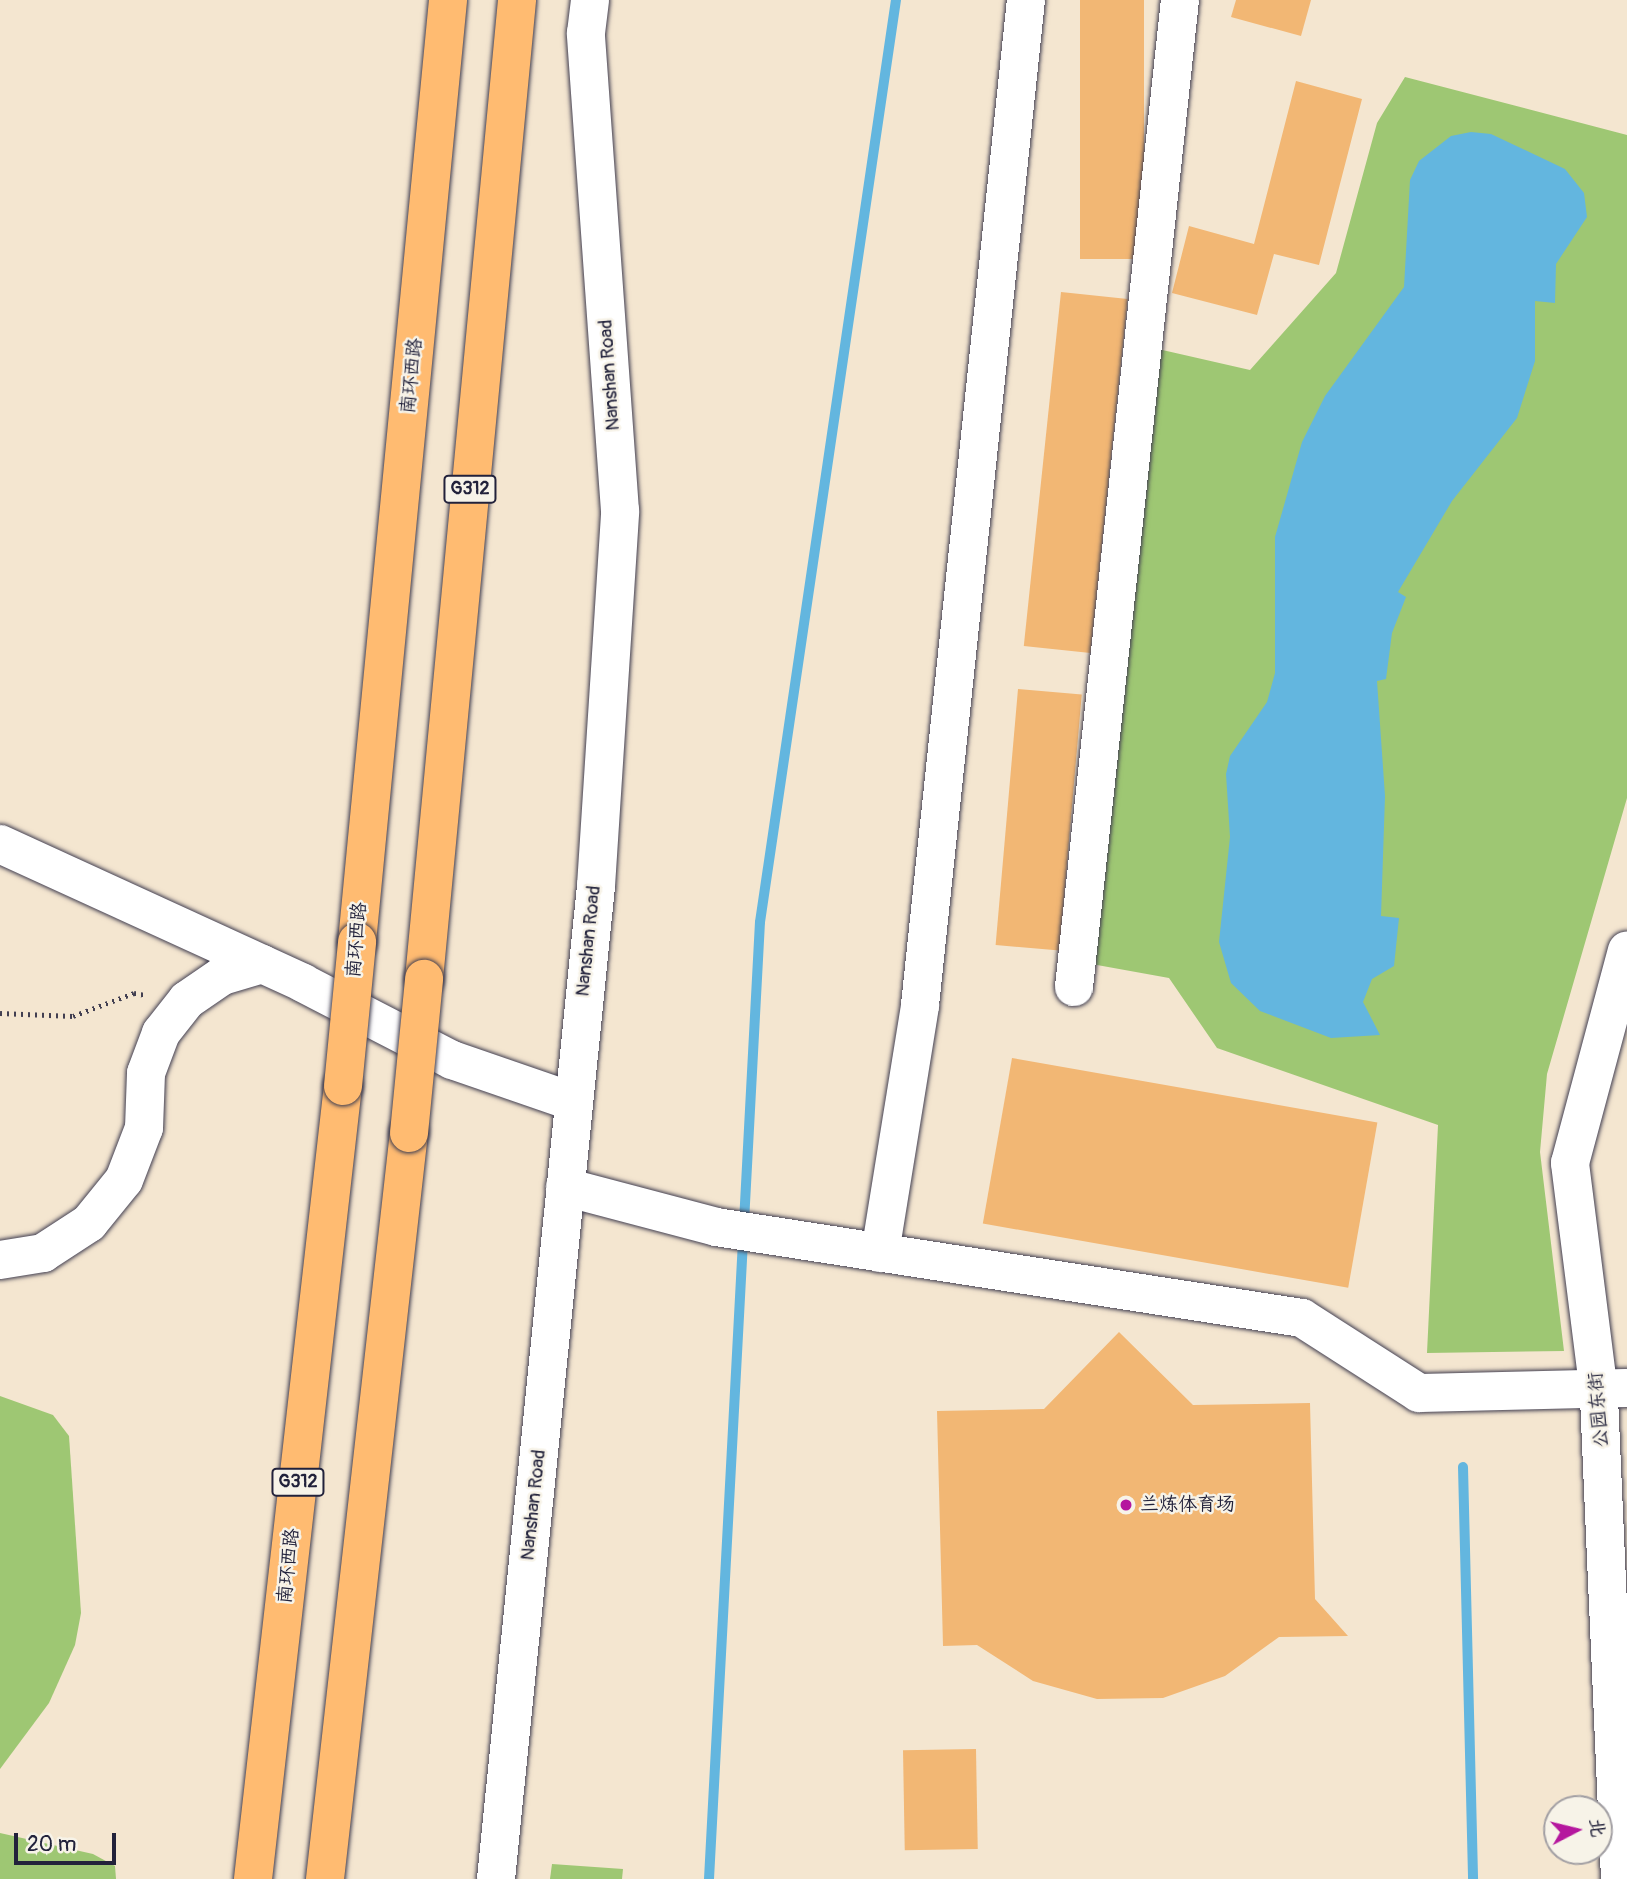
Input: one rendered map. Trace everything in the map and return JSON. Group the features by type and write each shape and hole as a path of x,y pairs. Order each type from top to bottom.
{"highway":[{"name":"南环西路","path":"253,1879 343,1086 448,0"},
{"name":"G312","path":"325,1879 409,1133 517,0"}],"street":[{"name":"Nanshan Road","path":"496,1879 565,1186 571,1101 596,886 620,510 586,33 590,0"},
{"path":"880,1253 920,1005 1026,0"},
{"path":"1074,987 1180,0"},
{"path":"0,844 262,964 452,1060 571,1101"},
{"name":"公园东街","path":"1620,1879 1613,1391 1570,1163 1627,950"},
{"path":"0,1261 43,1253 89,1223 124,1180 144,1128 146,1073 171,1020 187,1000 222,976 262,964"},
{"path":"565,1186 716,1227 1302,1318 1419,1393 1613,1391"}],"path":[{"path":"0,1013 73,1016 134,993 158,997 171,1020"}],"green space":[{"path":"1405,77 1627,135 1627,798 1547,1074 1540,1152 1564,1351 1427,1353 1438,1125 1217,1048 1169,978 1086,963 1158,349 1250,370 1336,273 1377,123"},
{"path":"0,1396 53,1415 69,1436 81,1613 75,1645 49,1703 0,1769"},
{"path":"0,1833 93,1854 115,1866 116,1879 0,1879"},
{"path":"552,1864 623,1869 622,1879 550,1879"}],"water":[{"path":"1471,132 1491,134 1565,169 1584,193 1587,217 1556,264 1555,303 1535,301 1535,361 1517,418 1452,501 1398,592 1406,597 1392,633 1386,679 1377,681 1385,796 1381,916 1399,918 1394,966 1372,979 1363,1002 1380,1035 1331,1038 1260,1011 1231,983 1219,942 1230,837 1226,774 1230,756 1267,702 1275,673 1275,537 1302,442 1325,396 1404,287 1410,180 1419,161 1451,136"}],"building":[{"path":"1080,0 1144,0 1144,259 1080,259"},
{"path":"1236,0 1311,0 1301,36 1231,17"},
{"path":"1296,81 1362,99 1319,265 1274,254 1257,315 1172,293 1189,226 1254,244"},
{"path":"1061,292 1128,299 1090,653 1024,646"},
{"path":"1018,689 1082,695 1059,951 996,945"},
{"path":"1012,1058 1377,1122 1348,1288 983,1223"},
{"name":"兰炼体育场","path":"1119,1332 1193,1405 1310,1403 1315,1599 1348,1636 1279,1637 1225,1676 1163,1698 1097,1699 1033,1681 977,1645 943,1646 937,1411 1044,1409"},
{"path":"976,1749 978,1849 905,1850 903,1750"}],"waterway":[{"path":"709,1879 760,922 896,0"},
{"path":"1463,1467 1473,1879"}],"place":[{"name":"兰炼体育场","path":"1126,1505"}]}
